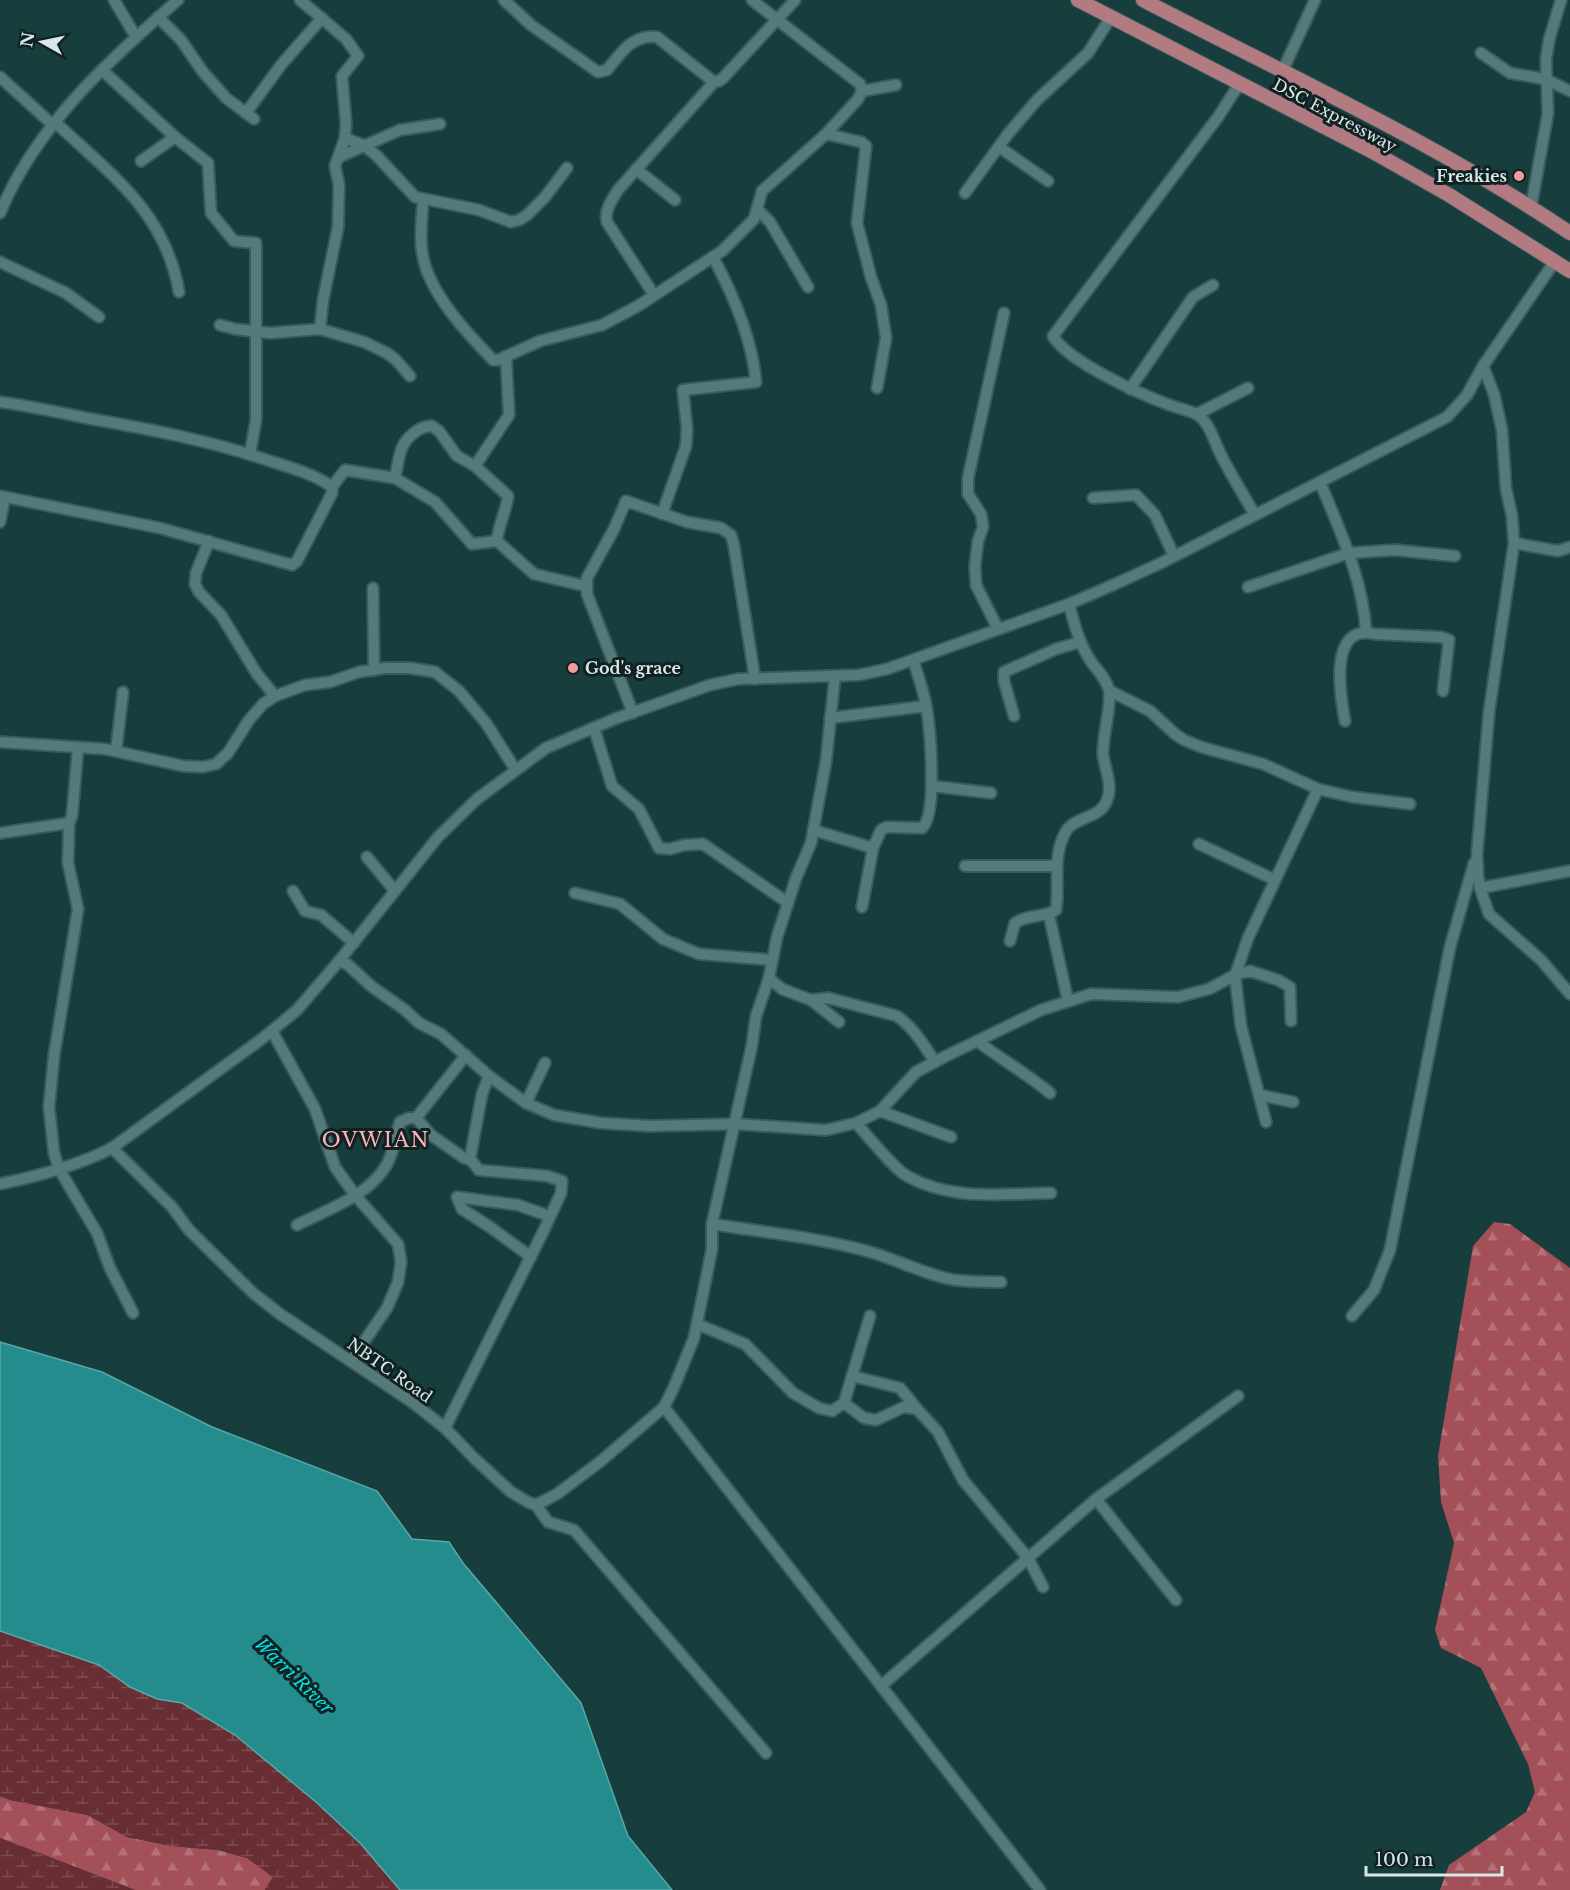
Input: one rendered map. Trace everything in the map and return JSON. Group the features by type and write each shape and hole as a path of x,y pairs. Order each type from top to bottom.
{"main road":[{"name":"DSC Expressway","path":"1078,0 1373,152 1449,195 1570,271"},
{"name":"DSC Expressway","path":"1143,0 1410,136 1531,207 1570,233"}],"street":[{"path":"114,0 136,37"},
{"path":"0,213 27,160 54,124 102,70 178,0"},
{"path":"300,0 346,39 358,56 342,76 346,123 345,138 335,166 339,185 338,227 323,300 320,329"},
{"path":"504,0 531,25 598,72 607,70 637,39 647,36 657,37 714,82"},
{"path":"423,201 421,232 423,256 436,287 453,317 493,360 540,341 602,325 654,295 722,251 754,219 762,191 826,134 858,99 862,91 860,84 752,0"},
{"path":"654,295 608,222 606,215 611,201 636,169 714,82 724,77 795,0"},
{"path":"1283,70 1314,0"},
{"path":"1531,207 1548,113 1545,79 1549,40 1561,0"},
{"path":"158,17 180,40 203,72 226,98 250,116 281,65 322,18"},
{"path":"965,193 1037,100 1088,53 1111,17"},
{"path":"1481,53 1510,73 1545,79 1570,91"},
{"path":"102,70 175,137 208,163 211,213 234,241 256,243 256,420 250,454"},
{"path":"0,77 126,187 146,212 163,240 175,268 179,292"},
{"path":"1240,83 1218,117 1053,336 1056,341 1089,366 1130,389 1197,414 1211,432 1222,458 1255,515"},
{"path":"862,91 896,85"},
{"path":"346,123 363,145 389,168 415,197 423,201 479,210 511,222 527,215 567,168"},
{"path":"339,157 400,130 440,124"},
{"path":"826,134 861,142 866,146 857,223 881,305 886,338 877,388"},
{"path":"141,161 175,137"},
{"path":"345,138 363,145"},
{"path":"999,147 1047,181"},
{"path":"636,169 675,200"},
{"path":"758,210 770,222 808,287"},
{"path":"662,514 686,446 687,429 683,390 756,382 754,357 730,288 713,257"},
{"path":"0,1184 87,1161 112,1148 272,1031 297,1010 339,961 438,837 477,798 546,748 710,685 738,679 859,675 913,660 1069,604 1174,556 1447,417 1467,395 1483,366 1555,261"},
{"path":"0,262 66,293 99,317"},
{"path":"1130,389 1193,297 1213,285"},
{"path":"998,629 976,585 975,565 978,541 983,527 981,514 968,494 968,478 1004,313"},
{"path":"220,325 270,333 320,329 364,342 387,353 410,376"},
{"path":"475,466 509,415 506,356"},
{"path":"1483,366 1494,394 1502,430 1506,489 1512,516 1514,543 1489,712 1477,854 1480,888 1489,914 1541,960 1570,994"},
{"path":"1197,414 1248,388"},
{"path":"0,402 40,407 138,427 250,454 293,469 332,488"},
{"path":"395,478 402,444 411,435 428,425 439,431 458,456 475,466 508,496 497,541"},
{"path":"0,522 2,496 160,528 292,565 297,561 332,493 332,488 345,470 395,478 435,502 472,544 497,541 534,574 585,586"},
{"path":"1320,482 1362,592 1366,632"},
{"path":"1093,498 1136,495 1155,515 1174,556"},
{"path":"633,713 585,586 626,501 633,501 662,514 721,528 731,535 755,679"},
{"path":"209,541 196,573 195,584 199,592 221,615 256,674 275,696"},
{"path":"1514,543 1558,551 1570,547"},
{"path":"1248,587 1349,553 1395,550 1455,556"},
{"path":"373,588 374,670"},
{"path":"1010,941 1015,923 1022,918 1049,915 1056,910 1057,866 1065,831 1073,824 1092,816 1103,808 1108,800 1108,779 1103,754 1110,692 1104,678 1080,642 1069,604"},
{"path":"1346,721 1339,689 1343,646 1350,638 1366,632 1441,637 1449,640 1443,691"},
{"path":"1014,716 1004,681 1004,672 1056,649 1080,642"},
{"path":"862,907 873,848 881,830 886,827 922,828 929,819 932,786 926,706 913,660"},
{"path":"0,742 116,751 183,766 203,767 216,764 228,753 249,720 263,704 275,696 305,685 330,682 359,672 410,668 435,672 459,692 486,723 515,769"},
{"path":"536,1505 557,1494 601,1461 664,1407 694,1338 712,1249 712,1224 735,1124 756,1016 769,978 788,903 811,843 826,761 835,676"},
{"path":"116,751 123,692"},
{"path":"1110,692 1150,711 1184,741 1263,764 1318,789 1352,797 1410,804"},
{"path":"830,718 926,706"},
{"path":"594,728 612,786 639,809 659,848 670,849 684,845 703,844 788,903"},
{"path":"78,748 72,816 69,823 68,863 78,909 54,1056 49,1107 54,1153 59,1169 97,1233 110,1268 133,1313"},
{"path":"932,786 991,793"},
{"path":"1266,1122 1241,1026 1235,976 1248,938 1318,789"},
{"path":"0,833 69,823"},
{"path":"813,830 873,848"},
{"path":"1199,844 1275,880"},
{"path":"1352,1316 1374,1290 1390,1250 1450,947 1477,854"},
{"path":"367,857 394,891"},
{"path":"966,866 1057,866"},
{"path":"1480,888 1570,871"},
{"path":"293,891 305,911 321,915 354,943"},
{"path":"575,893 620,904 663,939 699,954 772,960"},
{"path":"1049,915 1068,1001"},
{"path":"339,961 347,964 371,986 419,1023 441,1034 489,1076 526,1102 554,1115 601,1123 650,1126 735,1124 826,1130 856,1123 880,1111 916,1072 934,1062 1041,1010 1091,994 1178,997 1209,989 1250,971 1278,980 1290,987 1291,1021"},
{"path":"769,978 782,989 811,1000 838,1022"},
{"path":"811,1000 828,998 897,1016 906,1022 916,1034 934,1062"},
{"path":"272,1031 315,1108 335,1167 398,1244 401,1262 398,1282 387,1308 351,1361"},
{"path":"977,1041 1009,1065 1026,1073 1050,1094"},
{"path":"416,1118 466,1055"},
{"path":"526,1102 545,1063"},
{"path":"470,1159 482,1094 489,1076"},
{"path":"1260,1095 1293,1102"},
{"path":"880,1111 951,1137"},
{"path":"297,1225 364,1190 385,1167 393,1151 400,1122 409,1118 416,1118 431,1135 464,1158 470,1159 479,1170 547,1176 562,1181 561,1192 531,1257 444,1428"},
{"path":"856,1123 905,1176 942,1190 966,1195 1051,1193"},
{"name":"NBTC Road","path":"112,1148 172,1208 189,1230 253,1293 280,1314 412,1402 444,1428 475,1460 512,1492 536,1505 548,1522 574,1530 766,1753"},
{"path":"531,1257 462,1209 457,1197 518,1205 549,1216"},
{"path":"712,1224 842,1244 878,1253 887,1259 958,1281 1001,1282"},
{"path":"697,1324 745,1344 793,1393 832,1416 844,1403 870,1316"},
{"path":"852,1376 900,1388 938,1432 963,1480 1028,1558 1043,1587"},
{"path":"881,1686 1096,1499 1238,1396"},
{"path":"844,1403 864,1418 876,1420 904,1407 918,1409"},
{"path":"664,1407 1040,1890"},
{"path":"1096,1499 1176,1600"}],"green space":[{"path":"1494,1222 1510,1224 1570,1268 1570,1890 1440,1890 1449,1865 1526,1812 1535,1792 1528,1764 1481,1668 1441,1648 1435,1630 1454,1543 1441,1502 1438,1456 1473,1246"},
{"path":"0,1631 99,1665 130,1687 157,1699 182,1703 235,1735 316,1802 361,1844 400,1890 265,1890 273,1877 247,1858 218,1850 172,1846 127,1837 88,1815 0,1796"},
{"path":"0,1796 88,1815 127,1837 172,1846 218,1850 247,1858 273,1877 265,1890 135,1890 0,1838"},
{"path":"0,1838 135,1890 0,1890"}],"water":[{"name":"Warri River","path":"0,1342 102,1372 212,1427 377,1491 412,1539 449,1542 463,1563 581,1703 628,1836 672,1890 400,1890 361,1844 316,1802 235,1735 182,1703 157,1699 130,1687 99,1665 0,1631"}],"place":[{"name":"Freakies","path":"1519,176"},
{"name":"God's grace","path":"573,668"}],"district":[{"name":"OVWIAN","path":"376,1140"}]}
